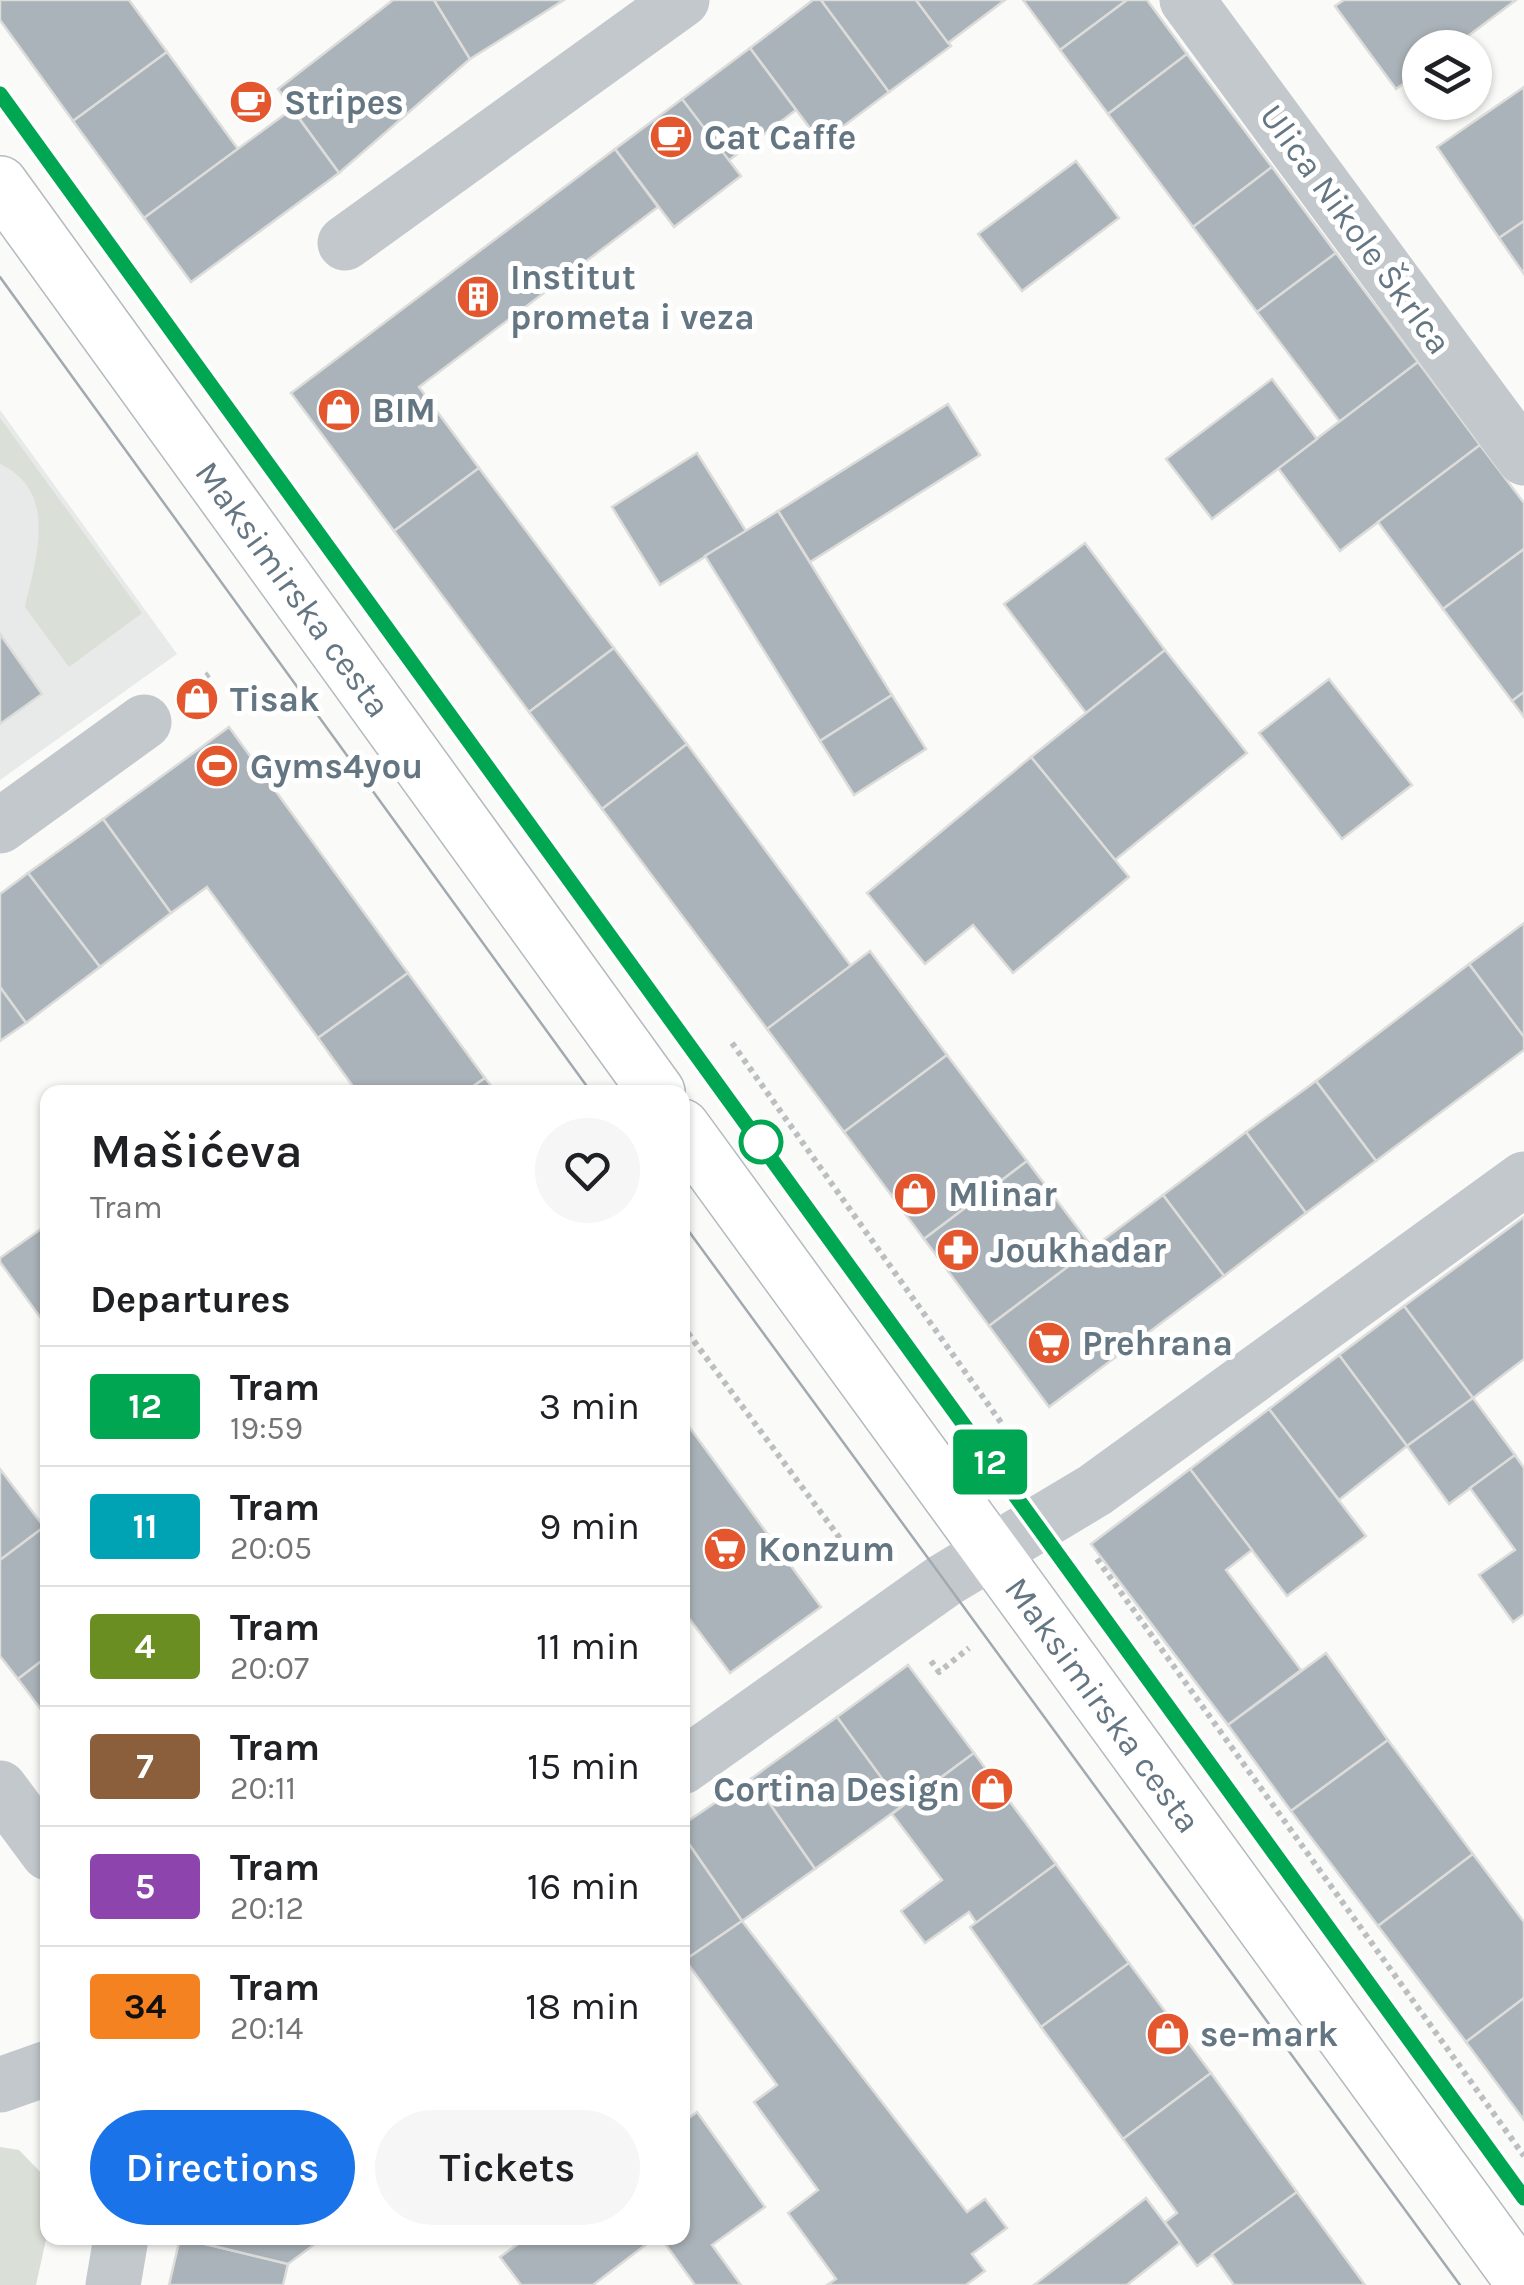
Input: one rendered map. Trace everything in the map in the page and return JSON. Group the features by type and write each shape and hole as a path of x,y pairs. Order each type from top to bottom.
{"main road":[{"name":"Maksimirska cesta","path":"0,184 652,1085"},
{"name":"Maksimirska cesta","path":"690,1138 1524,2282"}],"street":[{"path":"345,243 682,0"},
{"name":"Ulica Nikole Škrlca","path":"1188,0 1524,458"},
{"path":"0,826 144,722"},
{"path":"690,1762 868,1633 1095,1490 1524,1179"},
{"path":"0,1788 40,1842"},
{"path":"0,2085 40,2071"},
{"path":"113,2285 120,2245"}],"path":[{"path":"732,1043 1033,1468"},
{"path":"690,1336 859,1564"},
{"path":"1003,1457 1017,1446"},
{"path":"1089,1547 1524,2156"},
{"path":"925,1652 939,1672 969,1648"}],"shaded area":[{"path":"0,410 177,654 0,780"},
{"path":"0,418 142,613 69,667 25,607 37,547 37,508 18,476 0,464"},
{"path":"0,2147 19,2150 40,2172 40,2245 45,2245 36,2285 0,2285"}],"building":[{"path":"0,0 129,0 167,52 73,121 0,20"},
{"path":"393,0 434,0 470,59 339,173 278,89"},
{"path":"434,0 564,0 470,59"},
{"path":"813,0 821,0 889,92 821,143 750,48"},
{"path":"821,0 916,0 951,46 889,92"},
{"path":"916,0 1005,0 948,43"},
{"path":"1023,0 1127,0 1060,50"},
{"path":"1127,0 1147,0 1187,54 1108,114 1060,50"},
{"path":"1344,0 1516,0 1476,30 1402,30 1402,85 1396,89 1335,6"},
{"path":"750,48 796,110 728,161 682,99"},
{"path":"167,52 238,149 144,218 73,121"},
{"path":"1187,54 1272,167 1193,227 1108,114"},
{"path":"1524,87 1524,221 1499,238 1437,147 1476,120 1492,120 1492,109"},
{"path":"682,99 741,176 674,227 615,149"},
{"path":"292,109 339,173 191,282 144,218"},
{"name":"Institut prometa i veza","path":"615,149 658,207 419,387 479,468 394,531 291,393"},
{"path":"1076,161 1119,218 1022,291 978,234"},
{"path":"1272,167 1336,253 1257,312 1193,227"},
{"path":"1524,221 1524,274 1499,238"},
{"path":"1336,253 1418,362 1340,422 1257,312"},
{"path":"1418,362 1480,445 1340,551 1278,468"},
{"path":"1272,379 1317,439 1212,519 1166,459"},
{"path":"948,404 980,455 810,562 778,511"},
{"path":"1480,445 1524,503 1524,549 1443,609 1378,522"},
{"path":"697,453 746,531 660,585 612,507"},
{"path":"479,468 614,648 529,712 394,531"},
{"path":"778,511 892,695 820,741 705,556"},
{"path":"1085,543 1165,650 1086,713 1004,604"},
{"path":"1524,549 1524,692 1512,701 1443,609"},
{"path":"0,634 42,694 0,724"},
{"path":"614,648 687,744 602,809 529,712"},
{"path":"1165,650 1247,753 1115,860 1031,757"},
{"path":"1329,679 1412,785 1342,839 1259,733"},
{"path":"1524,692 1524,717 1512,701"},
{"path":"892,695 926,749 854,795 820,741"},
{"path":"229,727 408,973 318,1038 207,887 171,913 103,819"},
{"path":"687,744 851,966 767,1029 602,809"},
{"path":"1031,757 1129,877 1013,973 973,925 925,964 867,893"},
{"path":"103,819 171,913 100,967 28,873"},
{"path":"28,873 100,967 26,1023 0,987 0,894"},
{"path":"1524,923 1524,1037 1469,964"},
{"path":"870,951 947,1055 844,1132 767,1029"},
{"path":"1469,964 1524,1037 1524,1050 1376,1161 1316,1081"},
{"path":"408,973 485,1078 475,1085 352,1085 318,1038"},
{"path":"0,987 26,1023 0,1041"},
{"path":"947,1055 1027,1161 924,1239 844,1132"},
{"path":"1316,1081 1376,1161 1306,1213 1246,1132"},
{"path":"1246,1132 1306,1213 1224,1276 1163,1195"},
{"path":"1027,1161 1093,1248 989,1326 924,1239"},
{"path":"1163,1195 1224,1276 1049,1407 989,1326"},
{"path":"1524,1217 1524,1359 1473,1398 1404,1306"},
{"path":"40,1230 40,1317 0,1262 0,1258"},
{"path":"1404,1306 1473,1398 1407,1446 1339,1355"},
{"path":"1339,1355 1407,1446 1339,1500 1269,1409"},
{"path":"1473,1398 1515,1455 1449,1504 1407,1446"},
{"path":"1269,1409 1366,1536 1287,1596 1190,1469"},
{"path":"690,1428 821,1607 730,1673 690,1620"},
{"path":"1515,1455 1524,1468 1524,1614 1513,1622 1479,1575 1515,1550 1470,1488"},
{"path":"0,1469 40,1522 40,1530 0,1560"},
{"path":"1190,1469 1252,1550 1226,1570 1301,1670 1228,1725 1091,1544"},
{"path":"40,1530 40,1662 18,1679 0,1656 0,1560"},
{"path":"1326,1653 1388,1740 1291,1811 1228,1725"},
{"path":"40,1662 40,1708 18,1679"},
{"path":"908,1665 974,1753 902,1806 837,1717"},
{"path":"837,1717 902,1806 815,1869 752,1778"},
{"path":"1388,1740 1473,1854 1378,1926 1291,1811"},
{"path":"974,1753 1056,1864 977,1924 969,1912 925,1943 901,1911 942,1880 892,1814"},
{"path":"752,1778 815,1869 742,1921 690,1846 690,1820"},
{"path":"690,1846 742,1921 690,1957"},
{"path":"1473,1854 1524,1922 1524,1998 1466,2042 1378,1926"},
{"path":"1056,1864 1129,1963 1041,2027 970,1927"},
{"path":"742,1921 967,2212 985,2199 1007,2228 972,2254 985,2271 966,2285 827,2285 836,2279 788,2213 818,2190 754,2102 777,2085 690,1967 690,1957"},
{"path":"1129,1963 1211,2073 1123,2139 1041,2027"},
{"path":"1524,1998 1524,2120 1466,2042"},
{"path":"1211,2073 1297,2192 1197,2266 1165,2222 1177,2213 1123,2139"},
{"path":"697,2112 765,2207 712,2245 741,2285 695,2285 666,2245 690,2245 690,2117"},
{"path":"1297,2192 1365,2285 1234,2285 1212,2254"},
{"path":"1146,2198 1180,2243 1127,2285 1034,2285"},
{"path":"178,2245 209,2245 288,2264 283,2285 169,2285"},
{"path":"210,2245 314,2245 288,2264"},
{"path":"516,2245 645,2245 593,2285 521,2285 500,2257"}],"tram line":[{"path":"0,94 1524,2198"},
{"name":"12","path":"0,94 1524,2198"},
{"path":"0,277 586,1085"},
{"path":"690,1233 1460,2285"}],"place":[{"name":"Stripes","path":"251,102"},
{"name":"Cat Caffe","path":"671,137"},
{"name":"Institut prometa i veza","path":"478,297"},
{"name":"BIM","path":"339,410"},
{"name":"Tisak","path":"197,699"},
{"name":"Gyms4you","path":"217,766"},
{"name":"Mlinar","path":"915,1194"},
{"name":"Joukhadar","path":"958,1250"},
{"name":"Prehrana","path":"1049,1343"},
{"name":"Konzum","path":"725,1549"},
{"name":"Cortina Design","path":"992,1789"},
{"name":"se-mark","path":"1168,2034"}]}
